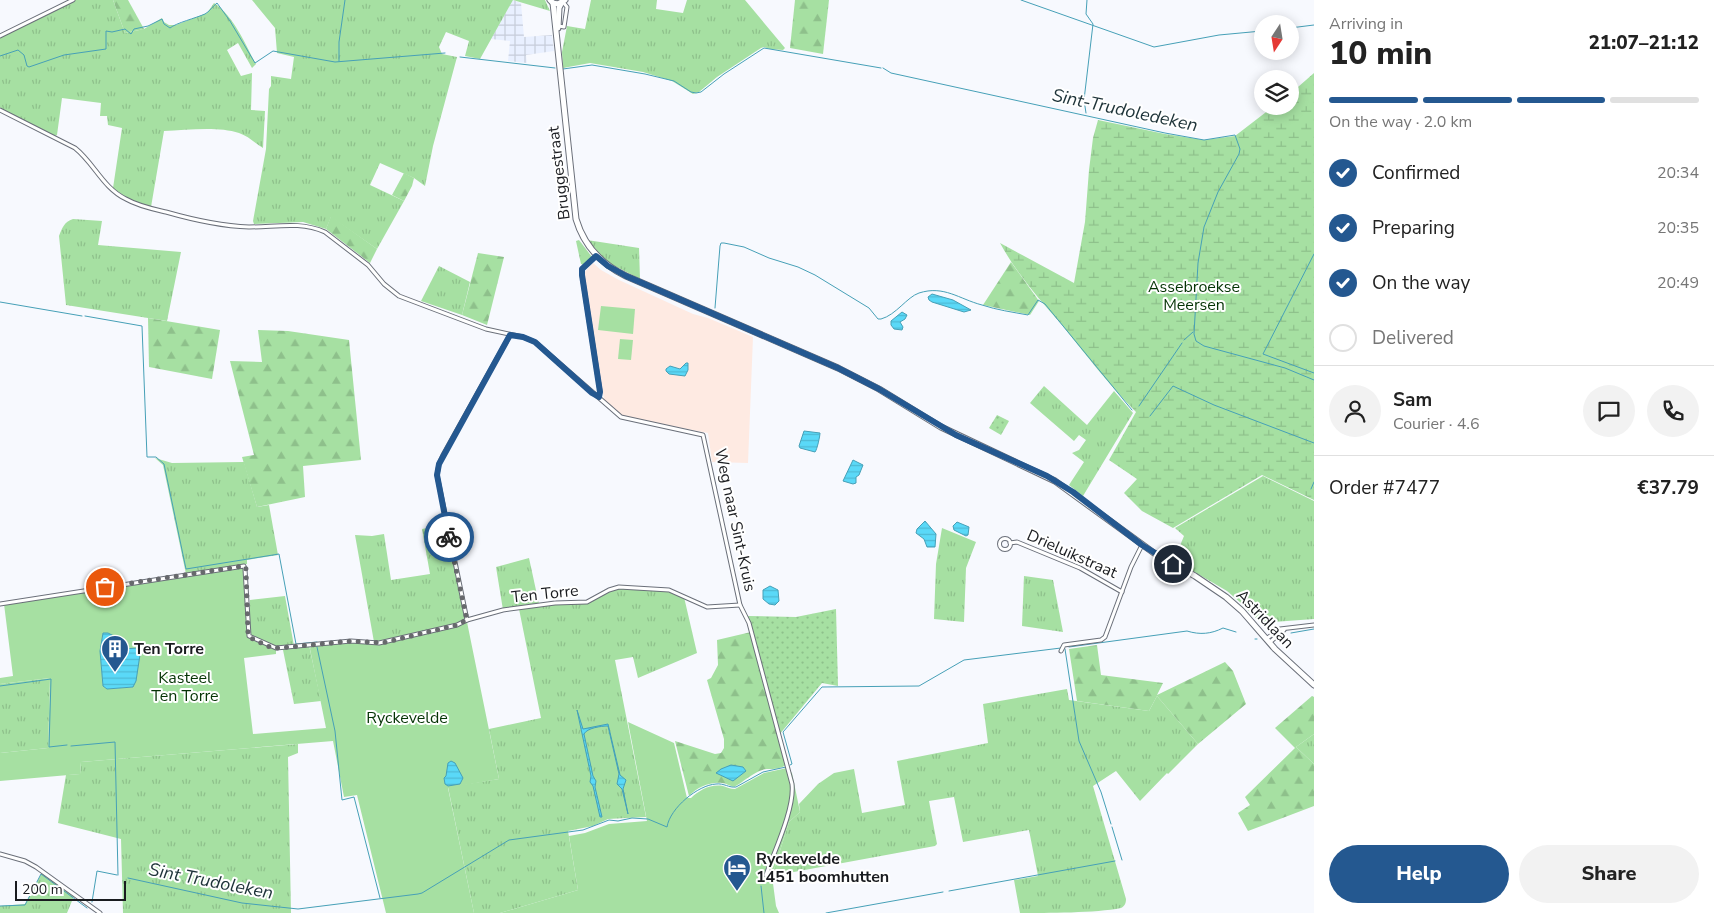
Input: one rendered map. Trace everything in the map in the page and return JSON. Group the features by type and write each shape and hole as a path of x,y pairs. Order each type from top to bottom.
{"main road":[{"path":"552,2 563,2"},
{"name":"Bruggestraat","path":"552,2 557,25"},
{"name":"Bruggestraat","path":"563,2 559,8 557,33 574,208 579,229 596,256 608,266 626,276 844,371 879,389 949,431 1047,476 1073,492 1142,545"},
{"name":"Astridlaan","path":"1142,545 1226,597 1314,685"}],"street":[{"path":"0,36 73,0"},
{"name":"Weg naar Sint-Kruis","path":"0,110 74,148 85,157 97,174 112,189 131,202 218,225 250,227 301,225 317,228 368,265 393,292 486,328 523,337 535,342 621,417 703,435 740,605 749,624 793,792 789,810 766,875"},
{"path":"596,256 582,269 582,275 600,392 599,397"},
{"path":"467,620 446,524 437,470 443,455 510,335"},
{"name":"Drieluikstraat","path":"1010,543 1017,542 1080,568 1122,592"},
{"path":"1061,651 1064,645 1101,640 1105,637 1142,545"},
{"name":"Ten Torre","path":"0,604 241,566 246,569 249,636 276,648 351,641 382,643 457,625 467,620 516,608 555,603 587,602 609,590 625,587 669,590 707,606 740,605"},
{"path":"1268,640 1285,629 1314,625"},
{"path":"0,854 25,861 36,867 100,913"}],"shaded area":[{"path":"513,0 521,3 524,37 552,35 554,51 526,55 527,63 508,61 510,41 491,39"},
{"path":"593,263 619,280 693,314 708,318 753,337 748,463 712,462 708,433 625,417 617,413 605,402 583,276"}],"green space":[{"path":"74,0 113,0 125,33 144,29 162,18 169,25 176,25 207,13 214,3 233,23 256,64 252,68 238,43 227,50 241,76 252,73 251,110 265,111 263,148 245,136 231,131 202,129 164,131 151,207 128,199 113,188 122,128 108,125 107,116 100,116 101,103 62,98 57,135 55,136 3,111 0,107 0,37"},
{"path":"113,0 128,0 144,29 125,33"},
{"path":"252,0 513,0 480,59 465,56 469,41 446,32 439,47 442,54 457,57 433,146 425,186 414,178 380,163 370,185 404,201 377,249 331,217 326,229 303,222 254,224 266,149 271,76 291,79 294,57 277,53 275,28"},
{"path":"513,0 545,0 550,11"},
{"path":"591,0 657,0 656,9 683,13 687,0 745,0 785,48 783,50 761,48 717,77 699,92 693,94 672,81 643,72 590,63 563,68 562,52 567,26 585,29"},
{"path":"795,0 829,0 823,54 790,48"},
{"name":"Assebroekse Meersen","path":"1314,73 1314,500 1262,475 1173,528 1142,511 1124,493 1137,479 1109,460 1136,412 1107,381 1045,306 1000,243 1074,283 1085,222 1093,138 1098,120 1204,140 1235,136 1262,115 1299,115 1299,86"},
{"path":"404,173 414,178 404,201 392,195"},
{"path":"331,216 377,249 370,263 326,229"},
{"path":"73,219 102,221 98,245 181,252 167,321 66,305 59,236 65,224"},
{"path":"579,240 592,257 584,265 581,264 576,241"},
{"path":"587,240 639,248 640,279 609,263"},
{"path":"478,253 504,257 487,325 462,315"},
{"path":"1011,262 1039,301 1030,315 983,305"},
{"path":"439,266 470,282 462,315 421,301"},
{"path":"601,306 635,309 633,334 598,330"},
{"path":"148,318 220,330 212,379 149,367"},
{"path":"258,330 288,331 349,340 361,460 303,466 305,497 257,507 242,457 254,455 230,361 262,362"},
{"path":"620,339 633,340 631,360 618,359"},
{"path":"1044,386 1087,425 1114,391 1133,413 1083,496 1069,485 1084,462 1072,453 1079,450 1086,440 1079,435 1074,441 1030,403"},
{"path":"997,415 1009,421 1001,435 989,428"},
{"path":"155,458 172,463 244,462 257,507 269,505 278,555 247,560 247,564 186,574 163,465"},
{"path":"1263,476 1314,501 1314,619 1261,623 1227,591 1174,560 1184,536 1175,528"},
{"path":"444,525 465,617 463,622 381,642 374,642 355,535 372,536 384,534 391,580 430,574 422,529"},
{"path":"942,528 976,542 966,568 964,622 934,619 936,564"},
{"path":"529,558 539,604 503,610 496,567"},
{"name":"Ryckevelde","path":"243,568 248,635 250,639 276,650 276,654 244,658 253,734 326,728 310,649 311,646 350,642 376,644 458,626 467,622 499,779 448,788 474,913 386,913 357,795 344,797 333,741 81,762 80,774 0,781 0,753 48,748 50,678 0,684 0,678 13,676 4,604","holes":["103,633 108,633 116,640 117,649 133,687 107,689 103,686 100,651"]},
{"path":"1024,576 1053,580 1063,632 1022,626"},
{"path":"620,588 665,591 684,597 697,653 638,678 633,657 615,660 646,817 608,819 593,826 568,831 578,890 500,913 474,913 448,787 499,779 489,729 541,718 519,609 555,604 583,604 609,591"},
{"path":"285,596 294,646 309,645 321,701 294,704 283,650 276,650 276,648 250,637 250,600"},
{"path":"836,609 838,686 822,683 779,735 748,616 796,617"},
{"path":"751,632 787,764 780,768 758,772 734,787 724,783 708,784 689,796 675,741 715,754 721,753 724,748 724,739 707,680 711,678 718,665 717,640"},
{"path":"1097,645 1101,675 1163,683 1157,695 1225,662 1233,671 1246,704 1198,744 1157,696 1149,711 1077,701 1069,649"},
{"path":"50,678 48,748 0,753 0,684"},
{"path":"1067,689 1069,700 1149,711 1157,696 1198,744 1140,801 1116,771 1093,786 1126,899 1125,904 1121,908 1085,912 1020,913 1014,880 1038,876 1029,830 963,842 954,797 929,801 937,844 935,846 772,876 789,822 800,812 799,804 818,784 834,773 854,769 862,813 905,805 897,761 988,743 983,704"},
{"path":"1312,696 1314,697 1314,734 1296,747 1314,764 1314,806 1248,831 1238,813 1250,805 1245,797 1295,748 1275,728"},
{"path":"628,722 674,743 687,798 691,798 702,790 714,786 735,789 764,773 787,768 792,773 800,812 789,822 772,876 776,906 779,913 500,913 578,890 569,836 585,833 609,824 647,821"},
{"path":"1314,734 1314,764 1296,747"},
{"path":"298,744 298,753 288,757 291,913 123,913 121,839 58,823 66,775 80,774 81,762"},
{"path":"42,873 74,896 67,913 0,913 0,906 25,904"}],"water":[{"path":"932,294 953,300 971,310 964,312 932,302 928,297"},
{"path":"902,312 907,315 900,322 903,327 902,330 894,329 891,321"},
{"path":"688,363 688,370 685,376 669,374 666,371 670,366 680,369"},
{"path":"804,431 820,433 815,452 800,448"},
{"path":"853,460 863,465 859,475 856,477 856,483 853,484 843,481"},
{"path":"925,521 936,534 935,547 927,547 924,539 916,533 917,529"},
{"path":"957,522 969,527 968,535 966,536 954,530 953,526"},
{"path":"770,586 778,590 779,601 775,605 769,604 763,599 763,590"},
{"path":"103,633 114,636 117,649 141,648 136,681 133,687 107,689 103,686 100,651"},
{"path":"577,710 583,729 608,724 620,775 626,780 623,789 628,814 622,789 617,784 619,774 608,726 602,726 591,729 584,734 593,776 596,781 595,787 602,817 600,817 593,786 590,782 591,776"},
{"path":"451,761 455,763 463,778 460,784 448,786 445,784 444,778 448,763"},
{"path":"731,765 743,767 746,771 733,781 716,773 721,769"}],"waterway":[{"path":"339,61 339,42 345,0"},
{"path":"1021,0 1154,47 1219,35 1254,32"},
{"path":"1086,113 1084,100 1093,24 1086,14 1087,0"},
{"name":"Sint-Trudoledeken","path":"0,56 18,50 24,55 29,67 64,55 106,49 106,31 112,32 125,29 131,34 134,29 148,26 162,19 164,24 170,28 205,14 217,3 255,63 273,51 335,62 445,53"},
{"path":"1299,27 1314,25"},
{"name":"Sint-Trudoledeken","path":"563,69 592,65 645,74 674,81 691,92 696,93 701,92 724,74 764,48 881,68"},
{"name":"Sint-Trudoledeken","path":"460,57 555,68"},
{"name":"Sint-Trudoledeken","path":"883,68 891,73 1165,133 1204,140 1235,135 1240,149 1239,154 1218,192 1204,227 1198,263 1194,334 1196,341 1204,346 1285,368 1314,380"},
{"path":"715,308 721,243 744,247 815,275 869,308 878,319 892,314 915,295 928,291 944,292 988,307 1028,315 1038,300 1045,304 1132,410"},
{"path":"1314,254 1263,354 1314,373"},
{"path":"0,302 82,316"},
{"path":"85,316 142,326 147,457 156,457 164,464 186,569 279,554 296,644 317,642"},
{"path":"1184,340 1193,332"},
{"path":"1139,406 1182,343"},
{"path":"1150,416 1173,386 1214,405 1314,443"},
{"path":"1311,489 1314,482"},
{"name":"Sint-Trudoledeken","path":"1069,647 1187,631 1205,633 1223,628 1236,632"},
{"name":"Sint-Trudoledeken","path":"1291,633 1314,629"},
{"path":"317,647 335,731 342,800 354,797 380,898"},
{"name":"Sint-Trudoledeken","path":"790,765 792,764 783,732 822,687 919,686 964,660 1061,648"},
{"path":"1065,649 1079,741 1101,792 1111,824"},
{"path":"0,686 51,679 49,747 67,745"},
{"path":"71,746 115,742 118,875"},
{"name":"Sint Trudoleken","path":"128,878 242,903 298,909 418,894 509,840 583,830 609,820 618,821 632,818 648,819 667,827 673,812 679,805 701,788 716,784 736,787 763,772 786,767"},
{"path":"1112,827 1122,860"},
{"path":"949,891 1115,861"},
{"path":"92,902 97,871 117,875"},
{"path":"0,906 25,905 41,874 87,908"},
{"path":"761,886 764,913"},
{"path":"826,913 943,892"}],"way so far":[{"path":"105,587 244,566 246,569 248,634 251,638 276,648 351,641 382,643 461,624 467,620 449,537"}],"place":[{"name":"Ten Torre","path":"115,673"},
{"name":"Ryckevelde 1451 boomhutten","path":"737,892"}],"route":[{"path":"449,537 437,470 443,455 510,335 517,335 535,342 592,393 599,397 600,392 582,275 582,269 596,256 608,266 626,276 847,372 956,435 1047,476 1073,492 1142,545 1173,564"}],"park label":[{"name":"Kasteel Ten Torre","path":"185,687"}]}
